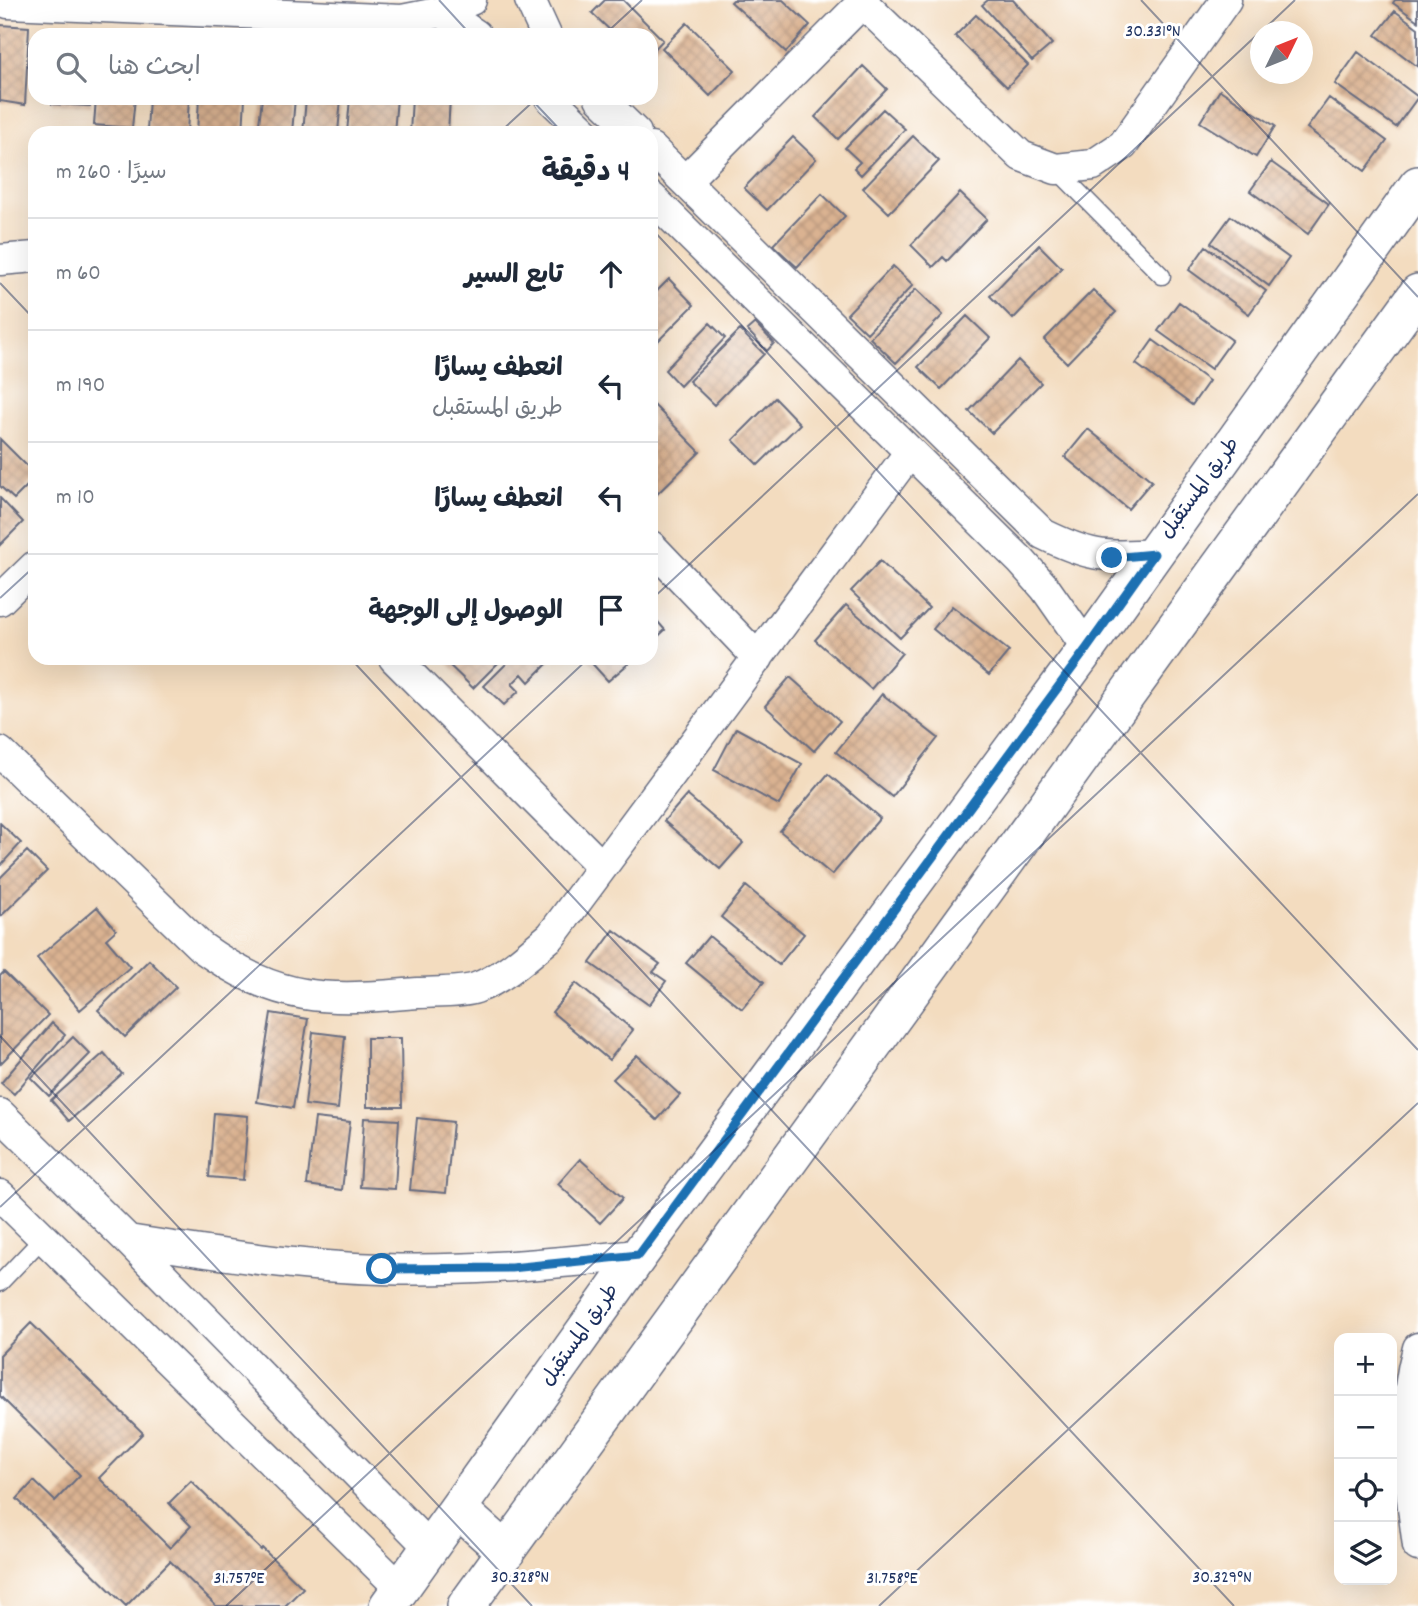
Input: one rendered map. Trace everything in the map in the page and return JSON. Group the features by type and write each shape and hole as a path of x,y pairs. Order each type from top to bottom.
{"street":[{"path":"0,0 8,3 222,6 402,20 442,12 471,0"},
{"path":"530,0 543,28"},
{"path":"685,181 864,1 1021,156 1056,169 1093,165 1123,145 1226,0"},
{"path":"442,12 466,28"},
{"path":"557,105 579,126"},
{"path":"607,105 629,126"},
{"path":"658,155 1043,534 1076,550 1112,558 1154,554"},
{"name":"طريق المستقبل","path":"394,1597 639,1255 1087,648 1418,186"},
{"path":"658,204 1021,561 1045,588 1087,648"},
{"path":"0,260 28,258"},
{"path":"467,1606 1418,293"},
{"path":"0,752 201,947 232,969 266,985 310,997 355,999 475,989 515,966 551,936 910,452"},
{"path":"1021,561 1043,534"},
{"path":"658,553 758,658"},
{"path":"0,600 28,573"},
{"path":"401,665 602,867"},
{"path":"0,1114 128,1240 430,1548"},
{"path":"0,1195 394,1597"},
{"path":"128,1240 254,1260 382,1269 511,1268 639,1255"},
{"path":"1418,1348 1406,1408 1408,1468 1418,1546"},
{"path":"458,1509 506,1552"}],"lane":[{"path":"1056,169 1162,276"},
{"path":"0,1283 43,1238"}],"building":[{"path":"605,0 623,0 651,28 608,28 592,13"},
{"path":"783,0 810,25 786,52 731,2"},
{"path":"988,0 1013,0 1052,44 1032,61 982,5"},
{"path":"1395,0 1418,0 1418,21 1393,3"},
{"path":"1395,11 1418,28 1418,67 1376,35"},
{"path":"976,15 1028,65 1007,87 955,36"},
{"path":"687,23 735,70 710,96 662,48"},
{"path":"0,25 29,27 25,105 0,101"},
{"path":"1358,52 1418,97 1396,127 1335,84"},
{"path":"863,66 887,89 838,139 815,117"},
{"path":"1220,90 1275,126 1256,157 1200,122"},
{"path":"1329,98 1387,141 1365,171 1307,128"},
{"path":"95,105 134,105 132,126 94,125"},
{"path":"149,105 189,105 187,126 147,126"},
{"path":"199,105 245,105 243,126 197,126"},
{"path":"261,105 294,105 293,126 259,126"},
{"path":"305,105 340,105 339,126 304,126"},
{"path":"349,105 396,105 395,126 348,126"},
{"path":"412,105 450,105 448,126 410,126"},
{"path":"883,109 905,129 861,175 854,168 860,162 845,148"},
{"path":"913,136 939,161 889,213 863,188"},
{"path":"793,137 816,159 767,210 744,188"},
{"path":"1271,162 1329,204 1308,234 1250,191"},
{"path":"960,193 987,219 947,261 943,257 933,267 911,245"},
{"path":"822,194 845,216 797,267 773,245"},
{"path":"1231,216 1289,258 1269,286 1211,243"},
{"path":"1039,245 1062,268 1013,319 990,296"},
{"path":"1206,246 1266,291 1249,314 1189,270"},
{"path":"893,266 913,285 867,333 847,314"},
{"path":"669,279 694,305 658,341 658,290"},
{"path":"916,289 943,315 896,363 870,338"},
{"path":"1093,290 1116,312 1067,363 1044,340"},
{"path":"1179,302 1232,340 1211,369 1158,331"},
{"path":"967,316 990,338 941,389 918,367"},
{"path":"710,323 725,338 680,386 665,370"},
{"path":"755,323 774,343 767,351 747,330"},
{"path":"740,330 764,354 714,405 689,381"},
{"path":"1153,340 1209,381 1192,405 1136,364"},
{"path":"1018,360 1041,383 992,433 969,411"},
{"path":"775,398 800,424 758,465 733,440"},
{"path":"658,409 700,452 658,493"},
{"path":"1088,429 1152,481 1128,509 1065,457"},
{"path":"0,439 28,467 28,485 14,499 0,486"},
{"path":"0,498 23,522 0,545"},
{"path":"880,561 929,608 900,638 851,591"},
{"path":"846,605 902,653 871,689 815,640"},
{"path":"952,606 1009,651 989,675 933,629"},
{"path":"658,622 665,630 658,636"},
{"path":"449,665 496,665 473,688"},
{"path":"505,665 546,665 529,682 522,674 512,684 519,691 504,705 484,686"},
{"path":"593,665 627,665 608,681"},
{"path":"790,677 840,721 814,751 765,706"},
{"path":"882,694 938,738 892,797 836,752"},
{"path":"736,728 802,764 779,805 714,770"},
{"path":"828,774 880,818 832,875 780,831"},
{"path":"687,795 743,843 720,869 664,821"},
{"path":"0,823 21,843 0,866"},
{"path":"27,851 47,871 0,917 0,878"},
{"path":"746,886 804,934 779,965 721,917"},
{"path":"97,907 116,930 106,939 130,967 80,1010 37,958"},
{"path":"614,930 660,964 653,972 666,981 649,1005 590,963"},
{"path":"709,936 764,982 742,1009 686,963"},
{"path":"149,960 176,987 125,1037 98,1010"},
{"path":"4,972 48,1015 0,1064 0,976"},
{"path":"576,983 633,1030 609,1060 552,1012"},
{"path":"271,1013 308,1019 293,1108 257,1102"},
{"path":"52,1023 65,1035 14,1094 1,1083"},
{"path":"313,1032 345,1036 338,1109 305,1105"},
{"path":"73,1037 90,1054 49,1096 31,1078"},
{"path":"367,1038 401,1038 402,1107 367,1107"},
{"path":"104,1053 122,1074 69,1121 51,1100"},
{"path":"637,1055 680,1095 657,1120 613,1079"},
{"path":"214,1113 248,1116 243,1180 209,1177"},
{"path":"315,1118 350,1122 342,1190 307,1185"},
{"path":"364,1118 399,1120 395,1189 360,1187"},
{"path":"417,1118 453,1122 446,1193 410,1190"},
{"path":"580,1159 623,1198 600,1223 558,1184"},
{"path":"31,1323 143,1433 99,1478 170,1548 191,1526 169,1503 191,1481 303,1588 285,1606 216,1606 170,1561 126,1606 17,1499 34,1481 55,1501 80,1475 0,1396 0,1355"}],"route":[{"path":"382,1269 511,1268 639,1255 1154,554 1112,558"}]}
